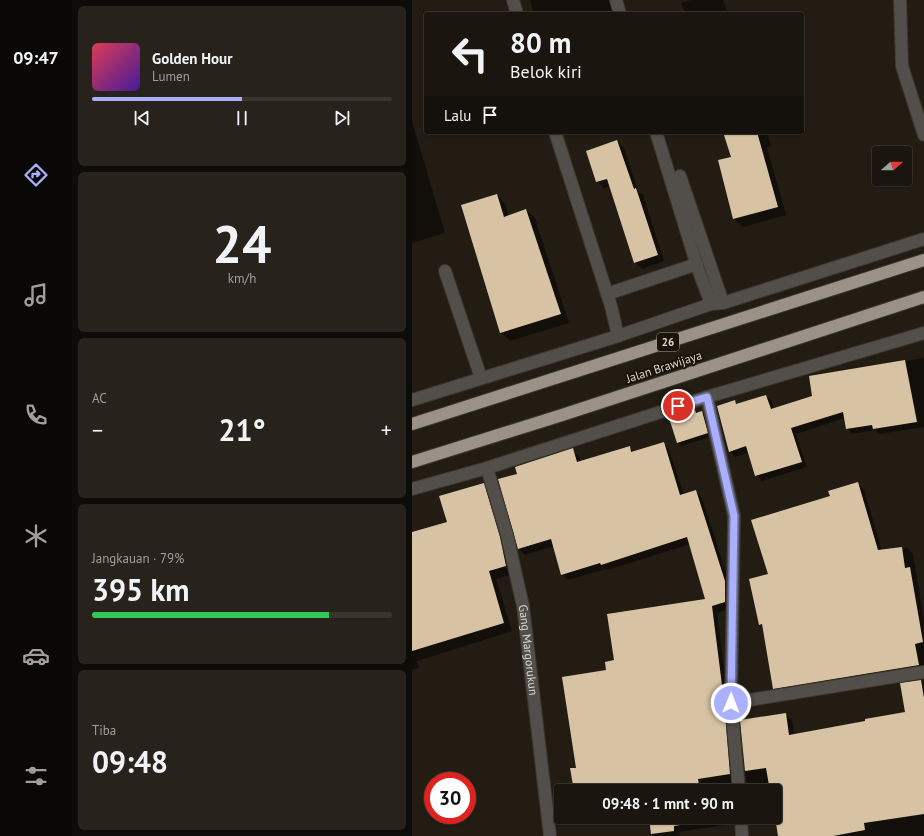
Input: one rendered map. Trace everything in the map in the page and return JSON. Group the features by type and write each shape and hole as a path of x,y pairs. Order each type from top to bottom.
{"highway":[{"name":"Jalan Brawijaya","path":"412,424 924,260"},
{"name":"Jalan Brawijaya","path":"412,462 924,297"}],"street":[{"path":"513,0 516,12"},
{"path":"616,0 619,12"},
{"path":"900,0 902,66 924,135"},
{"path":"556,134 607,294 618,336"},
{"path":"657,134 697,264 717,304"},
{"path":"680,176 717,304"},
{"path":"412,400 924,239"},
{"path":"607,294 697,264"},
{"path":"445,271 481,378"},
{"path":"412,489 487,468 707,397 924,333"},
{"path":"707,397 734,516 731,703 738,784"},
{"name":"Gang Margorukun","path":"487,468 507,535 523,606 550,836"},
{"path":"731,703 924,672"},
{"path":"741,824 742,836"}],"building":[{"path":"724,134 758,134 778,207 733,219 718,160 731,157"},
{"path":"617,140 634,189 636,188 658,255 634,263 607,179 596,182 586,151"},
{"path":"497,194 504,217 526,209 561,314 500,333 461,205"},
{"path":"905,360 917,422 873,429 872,425 846,429 843,412 791,428 802,462 755,476 746,446 729,452 717,406 735,400 736,404 766,395 771,409 812,396 809,376"},
{"path":"695,410 696,413 702,411 708,433 677,443 669,418"},
{"path":"664,442 680,495 696,490 725,581 725,602 712,606 724,701 730,774 698,779 699,784 573,784 570,768 576,768 562,677 606,670 605,662 614,660 607,614 705,599 687,537 601,565 600,563 561,575 551,539 518,549 498,479 517,474 515,467 573,448 577,462 630,446 631,452"},
{"path":"858,482 878,550 902,547 905,568 910,567 923,642 915,644 919,665 773,689 762,624 759,625 749,579 768,574 751,520 830,496 828,491"},
{"path":"484,483 500,537 506,566 489,571 504,623 412,651 412,532 447,522 439,496"},
{"path":"921,680 924,698 924,814 864,823 865,830 833,836 778,836 776,824 782,824 782,784 769,784 766,768 745,771 740,720 786,713 789,735 905,712 900,683"},
{"path":"650,824 686,824 674,826 674,831 651,834"}],"route":[{"path":"678,406 707,397 734,516 731,703"}]}
